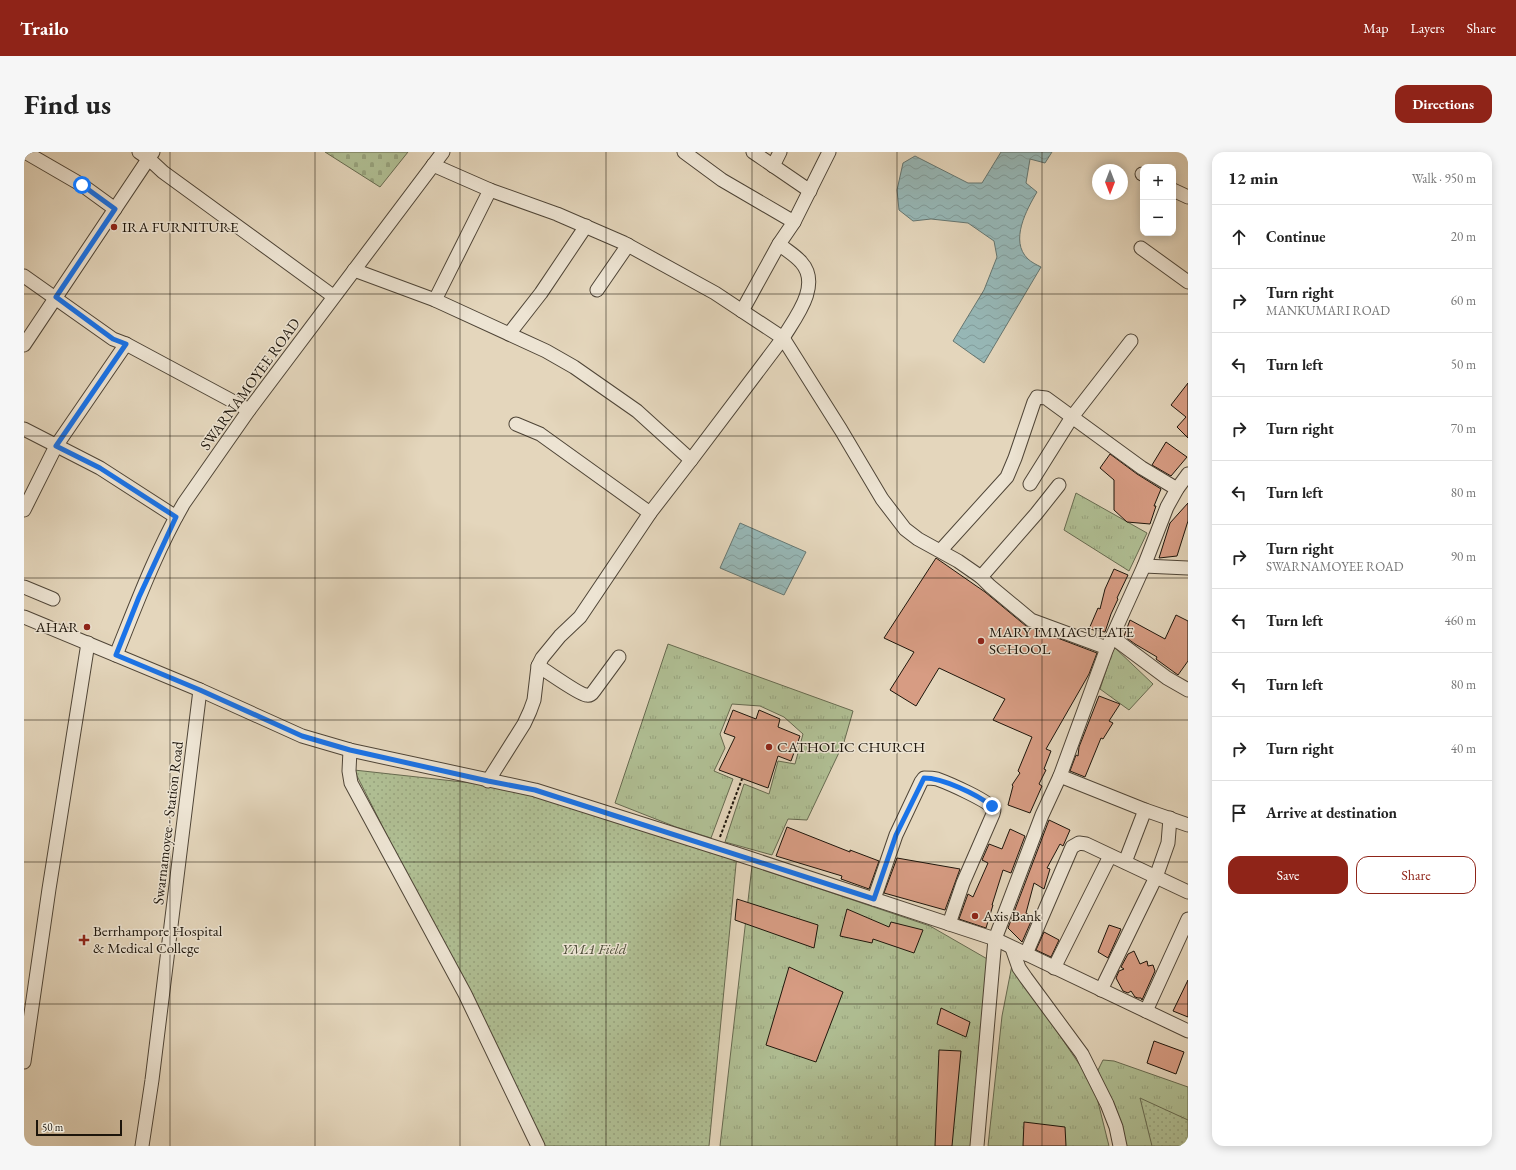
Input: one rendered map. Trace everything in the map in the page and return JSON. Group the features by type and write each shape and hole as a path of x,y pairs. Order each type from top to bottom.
{"street":[{"path":"25,152 82,185 115,209"},
{"name":"SWARNAMOYEE ROAD","path":"116,655 139,597 176,517 249,410 442,152"},
{"path":"684,152 722,180 794,222"},
{"path":"752,152 810,191"},
{"path":"773,166 780,152"},
{"path":"742,311 779,244 794,222 829,152"},
{"path":"24,345 115,209 147,154 164,172 334,296"},
{"path":"433,165 490,190 586,226 628,245 715,293 783,338 841,430 882,499 905,529 918,539 941,550 981,577 1030,620 1109,642 1188,690"},
{"path":"435,300 490,190"},
{"path":"1176,191 1188,197"},
{"path":"509,334 541,293 586,226"},
{"path":"488,781 530,712 534,700 538,666 549,649 580,617 650,513 783,338 803,304 808,290 809,281 807,273 801,262 779,244"},
{"path":"597,290 628,245"},
{"path":"1141,248 1188,282"},
{"path":"354,270 435,300 546,351 574,367 637,411 691,460"},
{"path":"24,276 56,297 113,339 126,344 249,410"},
{"path":"1030,484 1072,417 1131,341"},
{"path":"24,510 56,446 126,344"},
{"path":"941,550 1007,477 1016,458 1034,402 1037,397 1046,398 1142,468 1177,489"},
{"path":"516,424 540,434 650,513"},
{"path":"25,431 100,468 176,517"},
{"path":"976,1146 994,939 1042,815 1060,776 1109,642 1144,566 1167,507 1177,489 1188,474"},
{"path":"981,577 1036,514 1059,485"},
{"path":"1144,566 1188,568"},
{"path":"24,587 52,599"},
{"path":"24,617 200,690 302,736 350,750 535,790 994,939 1188,1031"},
{"path":"24,1062 30,972 88,643"},
{"path":"538,666 588,696 591,695 619,657"},
{"name":"Swarnamoyee - Station Road","path":"142,1146 152,1080 200,690"},
{"path":"350,750 349,771 352,783 464,994 538,1146"},
{"path":"1060,776 1145,810 1188,825"},
{"path":"874,899 896,835 924,778 935,778 965,791 988,804 994,810 994,814 963,883 949,924"},
{"path":"1125,862 1145,810"},
{"path":"1101,990 1156,876 1168,843 1170,818"},
{"path":"1026,954 1072,847 1076,844 1082,842 1188,892"},
{"path":"1054,968 1110,856"},
{"path":"1146,1011 1188,919"},
{"path":"1012,948 1019,968 1082,1054 1107,1104 1116,1127 1120,1146"}],"path":[{"path":"716,848 742,779"}],"green space":[{"path":"325,152 408,152 380,187"},
{"path":"1076,493 1147,533 1129,571 1064,530"},
{"path":"668,644 853,711 844,742 807,820 788,819 772,855 725,842 744,784 769,794 778,761 795,764 803,734 784,717 760,706 732,704 720,734 725,748 714,771 733,779 711,838 676,827 615,803"},
{"path":"1114,647 1153,684 1129,710 1100,689"},
{"name":"YMA Field","path":"354,770 535,790 737,854 709,1146 544,1146"},
{"path":"752,866 930,926 996,964 978,1146 720,1146"},
{"path":"1012,965 1094,1086 1109,1146 988,1146 1002,1016"},
{"path":"1103,1060 1114,1061 1188,1087 1188,1146 1118,1146 1104,1088 1098,1070"},
{"path":"1140,1098 1188,1120 1188,1146 1152,1146"}],"water":[{"path":"1001,152 1052,152 1045,163 1030,159 1026,183 1037,192 1025,216 1020,234 1020,243 1023,252 1029,260 1041,267 984,363 953,341 984,290 997,257 994,241 968,223 931,219 913,221 899,210 897,190 903,163 915,156 968,183 982,183"},
{"path":"740,523 806,552 784,595 720,568"}],"building":[{"path":"1188,383 1188,438 1177,427 1186,417 1171,405"},
{"path":"1166,442 1187,457 1171,476 1152,465"},
{"path":"1110,454 1137,474 1161,489 1154,506 1156,506 1150,524 1127,522 1114,510 1114,480 1100,468"},
{"path":"1188,503 1188,521 1177,556 1159,558 1170,523"},
{"name":"MARY IMMACULATE SCHOOL","path":"936,558 985,592 1026,626 1097,653 1089,674 1046,749 1051,751 1044,769 1046,770 1039,784 1042,786 1030,813 1008,805 1012,785 1020,773 1018,771 1032,737 993,720 1005,699 939,668 916,706 890,690 914,652 884,638"},
{"path":"1114,569 1128,575 1117,598 1118,599 1105,632 1089,629 1098,608 1100,609 1105,589"},
{"path":"1176,615 1188,621 1188,661 1178,675 1156,659 1157,657 1124,636 1130,620 1165,639"},
{"path":"1099,696 1120,704 1109,721 1113,723 1103,739 1101,738 1085,777 1070,771 1076,755 1078,756 1079,747"},
{"name":"CATHOLIC CHURCH","path":"733,710 756,719 759,710 780,719 778,727 800,736 791,761 778,756 768,788 719,770 735,737 724,733"},
{"path":"1049,820 1070,830 1063,846 1060,844 1047,868 1050,869 1044,889 1034,883 1026,913 1033,917 1022,942 1008,928"},
{"path":"787,827 850,852 850,850 879,861 869,889 841,879 842,876 776,856"},
{"path":"1010,829 1025,836 1011,873 1003,870 986,928 959,919 968,894 973,897 988,863 982,860 989,844 1002,849"},
{"path":"897,858 960,869 945,910 884,893"},
{"path":"737,899 818,925 814,948 735,920"},
{"path":"847,909 889,927 891,922 923,930 914,953 873,939 872,943 840,936"},
{"path":"1109,925 1121,929 1108,958 1098,952"},
{"path":"1044,932 1059,940 1051,957 1036,950"},
{"path":"1134,951 1140,964 1147,961 1148,966 1153,965 1155,971 1142,1000 1141,998 1135,997 1131,991 1128,993 1123,991 1116,978 1119,971 1124,969 1121,967 1128,954"},
{"path":"789,967 843,992 816,1062 766,1045"},
{"path":"1188,980 1188,1017 1173,1011"},
{"path":"941,1008 970,1022 966,1037 937,1024"},
{"path":"1154,1041 1184,1052 1176,1074 1147,1063"},
{"path":"939,1050 961,1051 952,1146 935,1146"},
{"path":"1024,1122 1065,1127 1066,1146 1023,1146"}],"place":[{"name":"IRA FURNITURE","path":"114,227"},
{"name":"AHAR","path":"87,627"},
{"name":"MARY IMMACULATE SCHOOL","path":"981,641"},
{"name":"CATHOLIC CHURCH","path":"769,747"},
{"name":"Axis Bank","path":"975,916"},
{"name":"Berrhampore Hospital & Medical College","path":"84,940"}],"route":[{"path":"82,185 115,209 56,297 113,339 126,344 56,446 100,468 176,517 139,597 116,655 200,690 302,736 350,750 535,790 874,899 896,835 924,778 935,778 965,791 992,806"}]}
